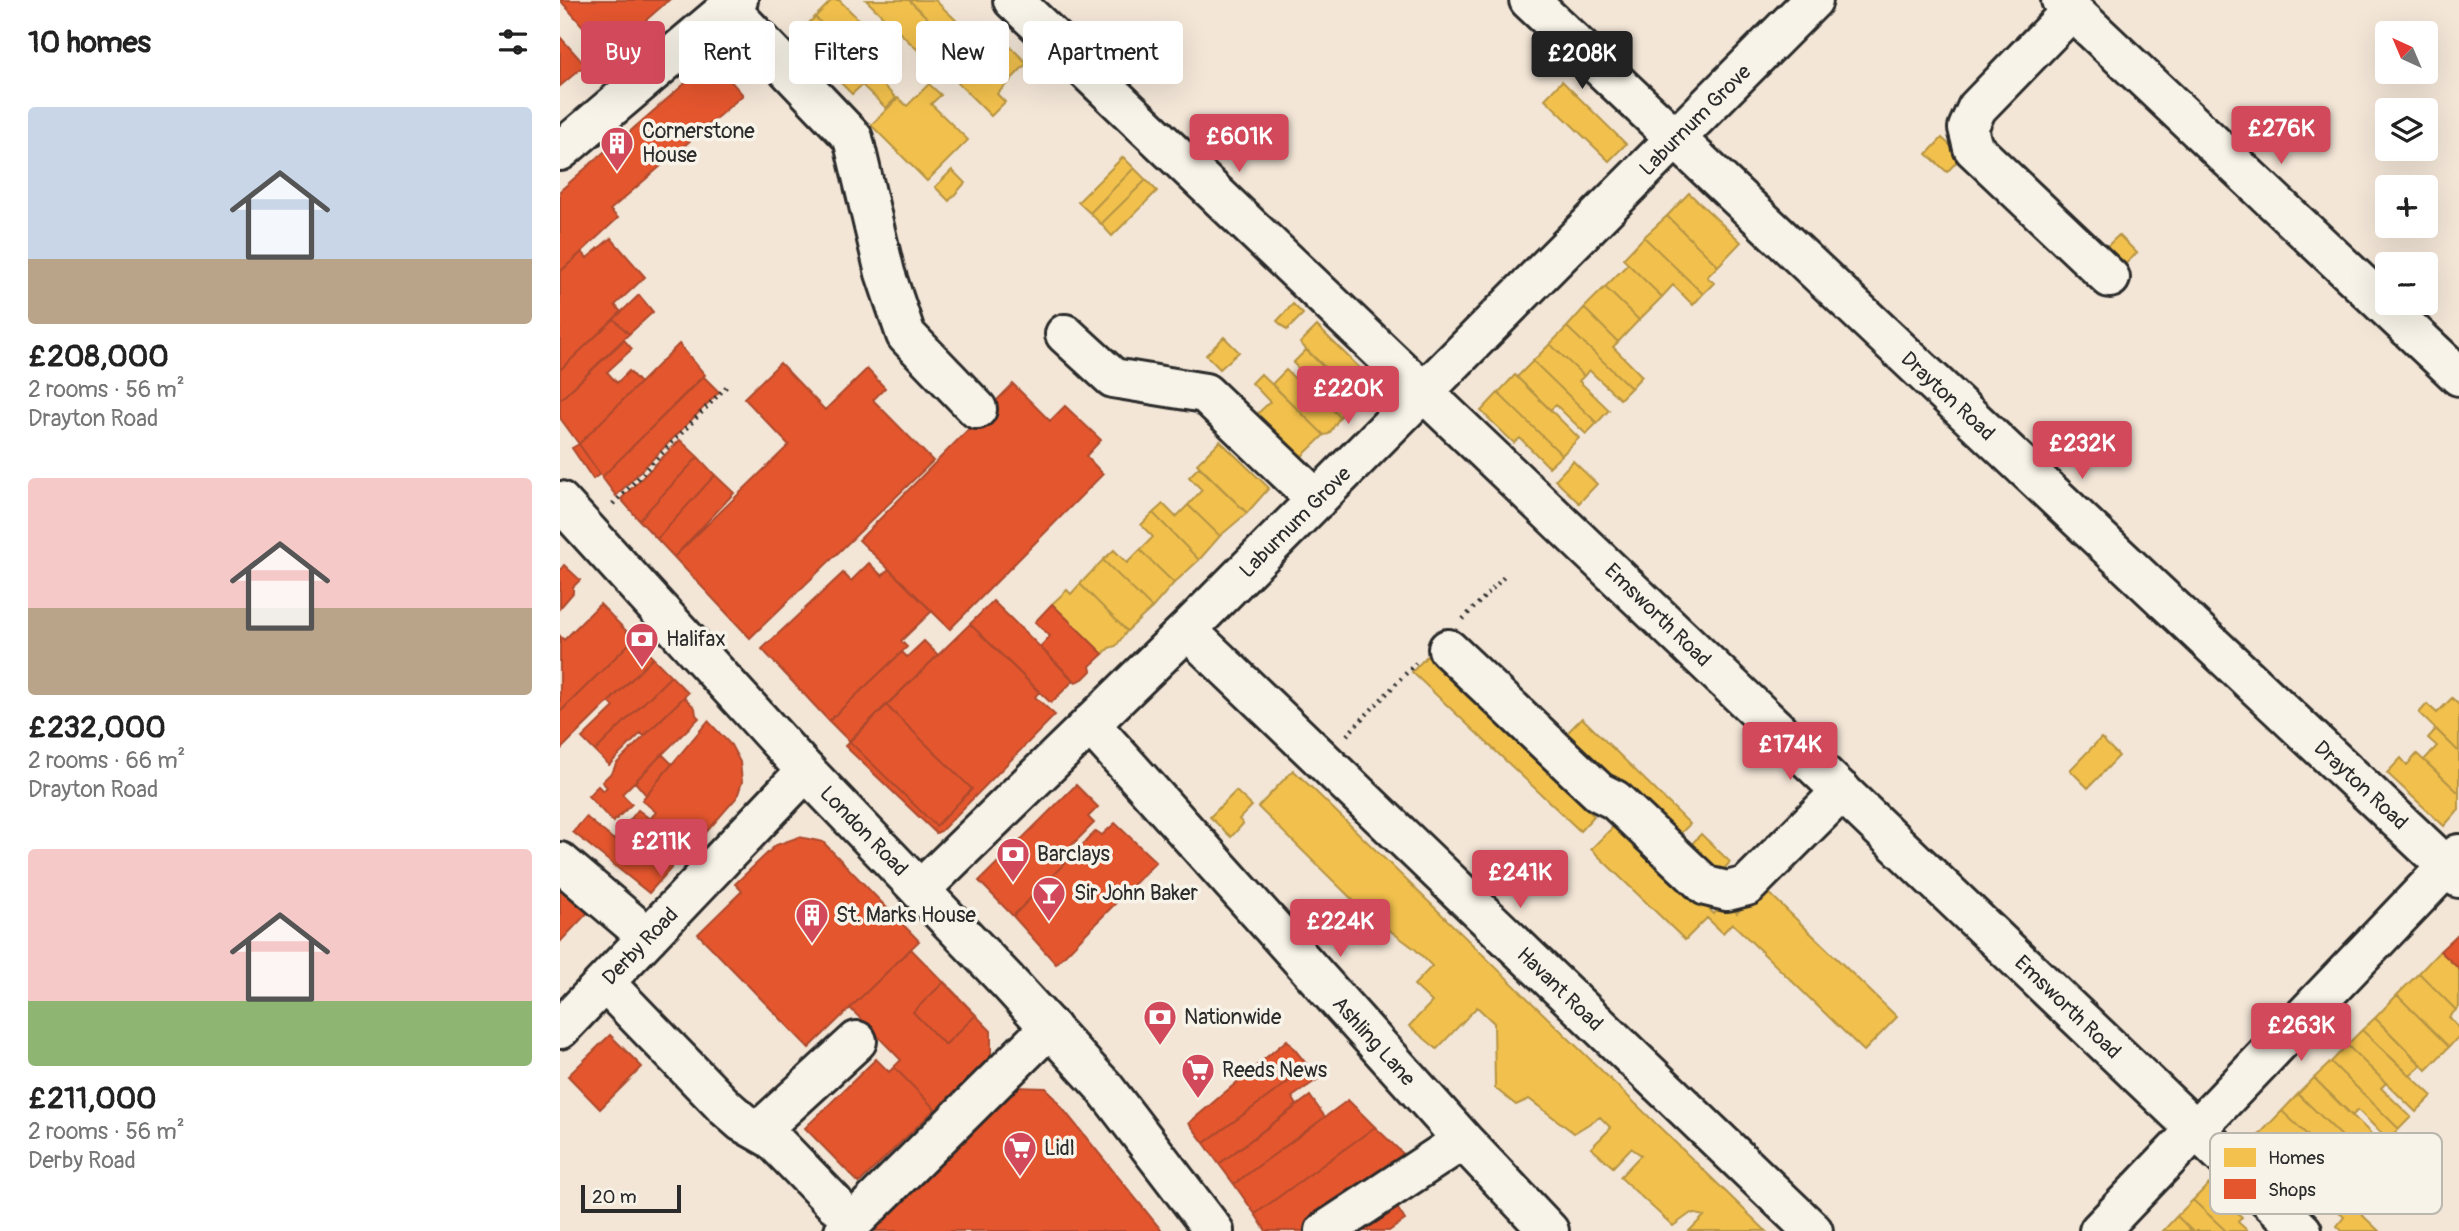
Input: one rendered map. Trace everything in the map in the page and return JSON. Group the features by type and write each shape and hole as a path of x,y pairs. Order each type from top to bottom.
{"street":[{"name":"Emsworth Road","path":"1013,0 2210,1143"},
{"name":"Drayton Road","path":"1529,0 2455,866"},
{"name":"Laburnum Grove","path":"920,890 1187,630 1813,0"},
{"path":"560,151 734,4 853,138 885,273 906,335 978,409"},
{"path":"2110,278 1973,148 1968,128 1977,108 2067,5 2459,376"},
{"path":"1066,334 1113,378 1205,393 1317,500"},
{"name":"London Road","path":"560,501 806,771 1050,1027 1133,1123 1214,1231"},
{"name":"Havant Road","path":"1187,630 1813,1231"},
{"path":"1443,643 1599,792 1615,800 1706,886 1727,891 1747,886 1842,791"},
{"name":"Ashling Lane","path":"1090,724 1463,1140 1549,1231"},
{"name":"Derby Road","path":"560,1029 806,771"},
{"path":"560,862 648,937"},
{"path":"2099,1231 2455,866"},
{"path":"604,983 725,1107 742,1122 772,1139 839,1217 1050,1027"},
{"path":"759,1131 857,1041"},
{"path":"1325,1231 1463,1140"},
{"name":"Emsworth Road","path":"2284,1214 2302,1231"}],"path":[{"path":"613,504 727,386"},
{"path":"1322,760 1443,643 1504,577"}],"building: Homes":[{"path":"832,0 839,0 860,21 819,21 815,17"},
{"path":"866,0 909,0 931,21 916,21 916,48 902,35 902,21 888,21"},
{"path":"909,0 935,0 957,21 931,21"},
{"path":"1009,46 1023,59 1023,67 1009,82"},
{"path":"1562,81 1626,144 1609,161 1545,99"},
{"path":"842,84 882,84 896,98 886,108 862,85 852,94"},
{"path":"929,84 941,95 931,104 968,140 927,181 871,125 898,98 907,106"},
{"path":"959,84 1007,84 997,94 1005,102 991,116"},
{"path":"1942,138 1962,156 1947,172 1927,154"},
{"path":"1123,157 1134,168 1090,213 1078,202"},
{"path":"1134,168 1146,180 1101,224 1090,213"},
{"path":"952,170 965,183 949,201 935,187"},
{"path":"1146,180 1157,191 1112,236 1101,224"},
{"path":"1689,193 1741,242 1718,266 1667,216"},
{"path":"1667,216 1718,266 1707,277 1714,283 1703,294 1644,237"},
{"path":"2119,235 2137,253 2120,269 2102,251"},
{"path":"1644,237 1703,294 1693,305 1673,285 1662,297 1623,259"},
{"path":"1628,264 1662,297 1639,320 1605,287"},
{"path":"1605,287 1639,320 1618,342 1584,308"},
{"path":"1293,304 1303,314 1287,330 1277,321"},
{"path":"1584,308 1618,342 1613,347 1642,376 1631,388 1567,327"},
{"path":"1317,326 1374,382 1357,399 1300,343"},
{"path":"1567,327 1631,388 1620,399 1589,370 1584,376 1550,344"},
{"path":"1224,337 1239,352 1220,369 1206,355"},
{"path":"1550,344 1584,376 1579,381 1609,410 1597,423 1533,361"},
{"path":"1306,350 1357,399 1340,417 1316,393 1320,389 1293,363"},
{"path":"1533,361 1597,423 1586,434 1556,405 1550,410 1517,377"},
{"path":"1286,370 1313,396 1316,393 1340,417 1329,434 1324,435 1272,384"},
{"path":"1261,374 1324,435 1300,458 1256,415 1270,402 1252,383"},
{"path":"1515,375 1579,438 1562,455 1498,393"},
{"path":"1498,393 1562,455 1549,467 1520,438 1514,443 1481,411"},
{"path":"1220,441 1269,488 1247,513 1197,464"},
{"path":"1573,461 1597,484 1579,503 1555,480"},
{"path":"1199,467 1247,513 1220,536 1188,505 1202,490 1189,477"},
{"path":"1163,504 1176,517 1188,505 1220,536 1199,560 1153,513"},
{"path":"1153,513 1199,560 1174,583 1140,550 1153,537 1141,525"},
{"path":"1114,550 1127,563 1140,550 1174,583 1152,608 1103,560"},
{"path":"1103,560 1152,608 1127,631 1080,584"},
{"path":"1080,584 1127,631 1116,646 1103,654 1052,604 1067,590 1071,594"},
{"path":"1427,656 1594,816 1580,831 1412,672"},
{"path":"2452,698 2459,705 2459,752 2419,713 2427,704 2437,713"},
{"path":"1582,718 1690,824 1674,840 1566,734"},
{"path":"2436,729 2459,752 2459,793 2424,760 2437,746 2428,738"},
{"path":"2101,738 2119,756 2088,788 2070,770"},
{"path":"2417,754 2459,793 2459,809 2444,826 2387,773 2401,758 2407,765"},
{"path":"1293,770 1766,1231 1689,1231 1704,1216 1691,1213 1673,1226 1620,1177 1641,1155 1631,1148 1613,1167 1591,1148 1611,1128 1600,1117 1574,1133 1529,1099 1516,1105 1495,1088 1494,1023 1477,1007 1437,1049 1409,1026 1432,1002 1414,985 1432,966 1415,949 1366,913 1258,807"},
{"path":"1236,791 1252,806 1239,819 1243,824 1231,837 1210,817"},
{"path":"1618,822 1714,914 1725,901 1737,913 1762,886 1897,1017 1864,1051 1732,923 1723,933 1707,918 1685,940 1591,849"},
{"path":"1701,834 1730,862 1718,876 1688,848"},
{"path":"2440,951 2459,969 2459,1007 2456,1010 2419,973"},
{"path":"2419,973 2456,1010 2449,1017 2459,1028 2459,1036 2449,1047 2397,995"},
{"path":"2397,995 2449,1047 2426,1070 2375,1018"},
{"path":"2375,1018 2422,1065 2410,1076 2362,1030"},
{"path":"2362,1030 2432,1096 2416,1112 2347,1045"},
{"path":"2347,1045 2386,1083 2381,1088 2411,1117 2399,1129 2331,1062"},
{"path":"2331,1062 2399,1129 2395,1133 2381,1133 2358,1110 2352,1116 2314,1078"},
{"path":"2314,1078 2370,1133 2339,1133 2298,1094"},
{"path":"2298,1094 2339,1133 2305,1133 2282,1111"},
{"path":"2282,1111 2305,1133 2261,1133"},
{"path":"2209,1184 2210,1214 2239,1214 2242,1217 2238,1222 2248,1231 2226,1231 2193,1200"},
{"path":"2193,1200 2226,1231 2192,1231 2177,1216"},
{"path":"2341,1214 2361,1214 2379,1231 2342,1231 2337,1226 2344,1217"},
{"path":"2177,1216 2192,1231 2163,1231"}],"building: Shops":[{"path":"560,0 669,0 645,21 581,21 581,24"},
{"path":"560,37 581,61 581,68 560,86"},
{"name":"Cornerstone House","path":"684,84 733,84 743,95 610,210 618,218 560,272 560,191 605,151 608,154 619,141"},
{"path":"611,238 645,277 615,305 621,312 560,370 560,272 582,252 587,258"},
{"path":"639,295 653,312 629,334 614,319"},
{"path":"614,319 629,334 560,400 560,370"},
{"path":"624,340 632,349 607,372 617,383 629,371 640,383 579,444 560,418 560,400"},
{"path":"679,344 705,375 602,477 579,444"},
{"path":"780,363 825,410 867,369 885,388 873,400 933,461 750,638 674,557 789,445 744,398"},
{"path":"703,376 719,392 616,496 602,477"},
{"path":"1013,384 1050,421 1065,406 1101,440 1086,456 1103,474 950,629 859,540"},
{"path":"680,440 698,457 639,520 621,499"},
{"path":"579,444 600,474 593,479 572,448"},
{"path":"698,457 715,475 657,539 639,520"},
{"path":"715,475 734,493 674,557 657,539"},
{"path":"869,563 882,576 889,569 932,611 901,641 907,647 829,721 762,649 843,573 851,581"},
{"path":"564,565 580,580 560,608 560,570"},
{"path":"993,601 1074,680 1051,703 970,624"},
{"path":"600,604 634,639 560,712 560,636 564,640"},
{"path":"1052,604 1103,654 1090,666 1091,671 1083,679 1075,682 1040,647 1050,636 1035,622"},
{"path":"970,624 1039,692 1035,697 1055,715 941,831 936,833 845,746"},
{"path":"634,639 653,658 560,750 560,712"},
{"path":"924,641 938,655 849,741 829,721 902,652 907,657"},
{"path":"653,658 671,676 595,751 582,738 614,707 609,702"},
{"path":"671,676 688,693 644,736 641,733 609,765 595,751"},
{"path":"684,697 695,708 699,718 622,794 632,804 613,822 588,796 598,786 603,791 607,787 602,782 616,764"},
{"path":"886,705 972,789 936,826 849,741"},
{"path":"708,721 731,745 740,762 742,782 737,797 649,893 573,832 586,817 614,840 638,810 650,819 656,812 642,800"},
{"path":"662,754 672,764 646,795 635,782"},
{"path":"1076,785 1098,807 1088,817 1094,823 1058,859 1064,864 1013,916 979,881"},
{"path":"1115,823 1156,862 1056,964 1013,916 1096,831 1102,835"},
{"name":"St. Marks House","path":"799,837 823,842 919,941 809,1048 698,934 742,891 735,884 776,845"},
{"path":"560,875 593,907 560,942"},
{"path":"2459,933 2459,969 2440,951"},
{"path":"911,949 991,1031 991,1065 940,1114 894,1067 901,1060 850,1008"},
{"path":"944,982 976,1015 945,1045 913,1012"},
{"path":"610,1035 642,1067 600,1109 568,1076"},
{"path":"1287,1040 1309,1067 1204,1143 1189,1123"},
{"path":"876,1059 889,1072 894,1067 935,1109 859,1183 805,1128"},
{"path":"1309,1067 1318,1079 1292,1097 1297,1105 1219,1164 1204,1143"},
{"name":"Lidl","path":"1015,1087 1046,1088 1162,1231 865,1231"},
{"path":"1310,1096 1325,1117 1234,1184 1219,1164"},
{"path":"1348,1100 1375,1127 1255,1214 1234,1184"},
{"path":"1375,1127 1414,1164 1314,1231 1266,1231 1255,1214"},
{"path":"1393,1201 1405,1220 1389,1231 1344,1231"}],"place":[{"name":"Cornerstone House","path":"617,173"},
{"name":"Halifax","path":"642,669"},
{"name":"Barclays","path":"1013,884"},
{"name":"Sir John Baker","path":"1049,923"},
{"name":"St. Marks House","path":"812,945"},
{"name":"Nationwide","path":"1160,1047"},
{"name":"Reeds News","path":"1198,1100"},
{"name":"Lidl","path":"1020,1178"}]}
